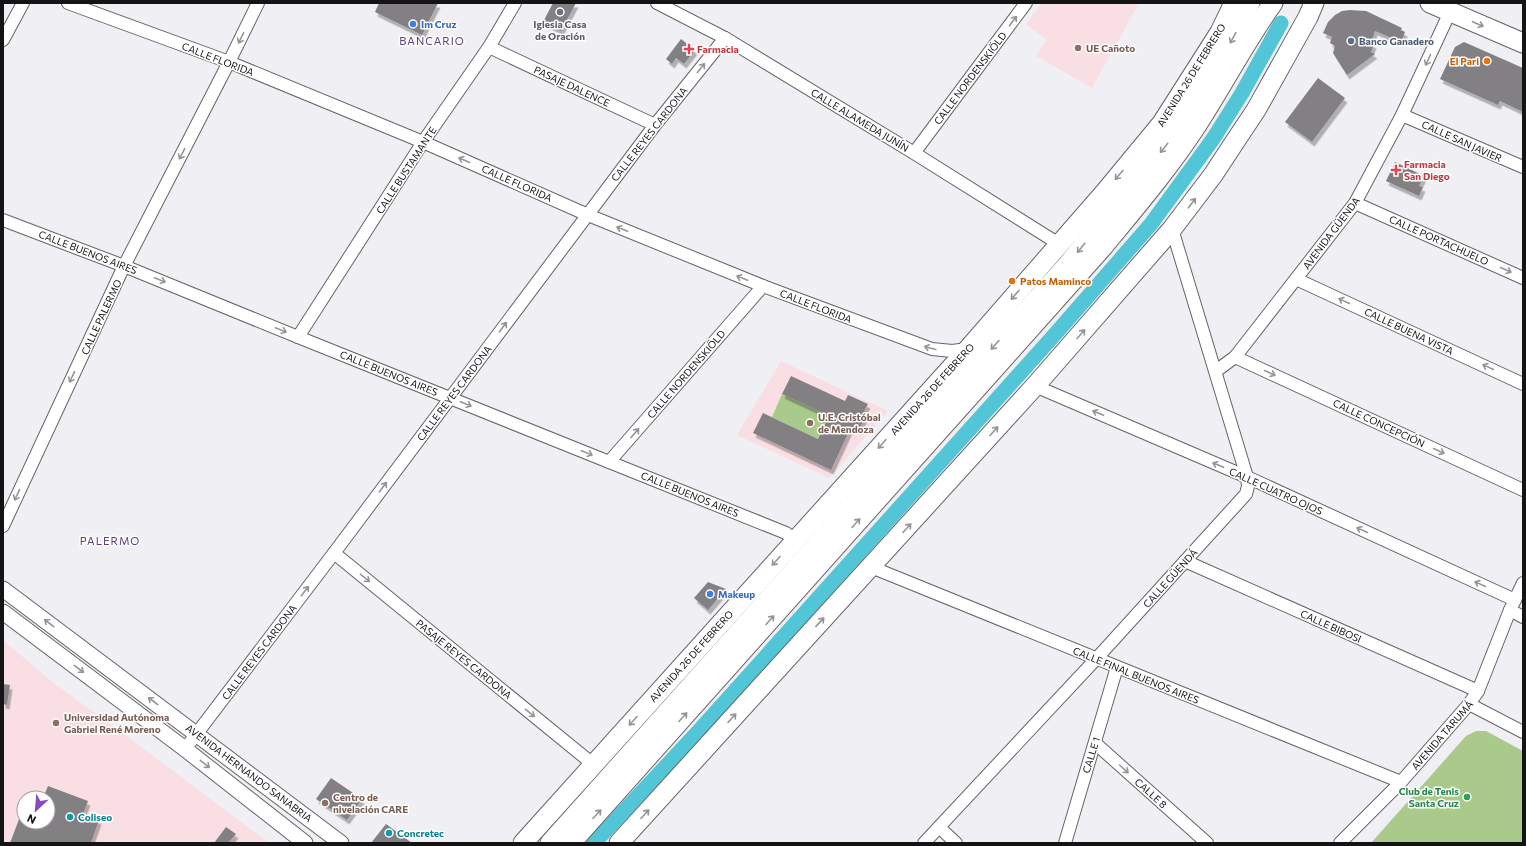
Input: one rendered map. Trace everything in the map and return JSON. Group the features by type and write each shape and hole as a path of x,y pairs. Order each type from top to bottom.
{"main road":[{"name":"AVENIDA 26 DE FEBRERO","path":"523,843 968,349 1162,123 1220,32 1234,3"},
{"name":"AVENIDA 26 DE FEBRERO","path":"550,843 1068,264 1177,131 1209,81 1250,3"},
{"path":"571,843 1102,248 1140,203 1198,124 1273,3"},
{"path":"619,843 1035,386 1172,229 1213,175 1256,110 1311,10 1323,3"},
{"path":"1430,3 1453,7 1523,43"}],"street":[{"path":"3,40 22,3"},
{"name":"CALLE FLORIDA","path":"68,3 229,62 423,142 588,215 763,286 932,350 952,351 968,349"},
{"name":"CALLE PALERMO","path":"3,526 124,266 258,3"},
{"name":"CALLE BUSTAMANTE","path":"298,337 423,142 489,47 516,3"},
{"name":"CALLE ALAMEDA JUNÍN","path":"657,3 725,38 914,153 1059,244"},
{"name":"CALLE NORDENSKIÖLD","path":"914,153 1026,3"},
{"name":"AVENIDA GÜENDA","path":"1216,371 1235,357 1355,203 1402,115 1453,7"},
{"name":"CALLE REYES CARDONA","path":"185,749 655,125 725,38"},
{"name":"PASAJE DALENCE","path":"489,47 655,125"},
{"name":"CALLE SAN JAVIER","path":"1402,115 1523,168"},
{"name":"CALLE PORTACHUELO","path":"1355,203 1523,278"},
{"name":"CALLE BUENOS AIRES","path":"3,220 124,266 786,533 795,540"},
{"name":"CALLE GÜENDÁ","path":"924,843 1098,658 1246,494 1248,486 1247,477 1172,229"},
{"path":"1158,245 1169,247 1180,256"},
{"name":"CALLE BUENA VISTA","path":"1296,279 1523,384"},
{"name":"CALLE NORDENSKIÖLD","path":"609,462 763,286"},
{"name":"CALLE CONCEPCIÓN","path":"1235,357 1523,490"},
{"name":"CALLE CUATRO OJOS","path":"1035,386 1247,477 1512,606 1523,617"},
{"name":"PASAJE REYES CARDONA","path":"334,553 594,765"},
{"name":"CALLE BIBOSI","path":"1185,561 1478,691"},
{"name":"CALLE FINAL BUENOS AIRES","path":"871,567 1401,782"},
{"name":"AVENIDA TARUMÁ","path":"1340,843 1401,782 1469,704 1478,691 1512,606 1523,583"},
{"name":"AVENIDA HERNANDO SANABRIA","path":"3,589 340,843"},
{"name":"AVENIDA HERNANDO SANABRIA","path":"3,612 185,749 305,843"},
{"name":"CALLE 1","path":"1068,841 1094,743 1117,667"},
{"path":"1469,704 1523,732"},
{"name":"CALLE 8","path":"1094,743 1207,843"},
{"path":"939,827 956,843"}],"shaded area":[{"name":"UE Cañoto","path":"1042,3 1139,3 1092,88 1036,56 1047,40 1026,24"},
{"name":"U.E. Cristóbal de Mendoza","path":"781,361 888,411 829,478 737,435"},
{"name":"Universidad Autónoma Gabriel René Moreno","path":"3,640 51,681 269,843 3,843"}],"green space":[{"path":"782,394 829,416 818,439 772,417"},
{"name":"Club de Tenis Santa Cruz","path":"1476,731 1486,731 1523,751 1523,843 1371,843 1466,736"}],"building":[{"name":"Im Cruz","path":"379,3 438,3 422,35 375,12"},
{"name":"Iglesia Casa de Oración","path":"553,3 576,3 561,31 543,22"},
{"name":"Banco Ganadero","path":"1342,11 1366,11 1402,28 1401,30 1405,32 1402,40 1397,38 1396,40 1375,31 1371,43 1374,44 1371,52 1375,54 1347,75 1333,53 1335,46 1330,43 1332,37 1323,33 1328,22 1335,15"},
{"path":"681,39 695,50 684,64 676,58 672,64 666,59"},
{"path":"1464,42 1523,68 1523,112 1500,101 1498,105 1440,79 1455,47"},
{"path":"1318,78 1345,98 1312,142 1285,122"},
{"path":"1395,162 1424,176 1419,186 1423,187 1419,196 1386,181"},
{"path":"791,376 845,401 848,395 868,404 864,411 867,412 859,430 851,427 831,470 753,433 763,413 818,439 829,416 782,394"},
{"name":"Makeup","path":"708,582 726,589 708,610 694,598"},
{"path":"3,684 10,685 7,705 3,704"},
{"path":"331,778 362,799 347,820 316,799"},
{"name":"Coliseo","path":"48,786 88,801 83,814 99,820 91,843 10,843 16,827 16,830 56,830 56,790 46,790"},
{"name":"Concretec","path":"386,824 412,843 371,843"},
{"path":"226,827 236,834 229,842 214,843"}],"waterway":[{"path":"594,843 697,733 1057,332 1151,224 1213,139 1242,93 1281,23"}],"place":[{"name":"Iglesia Casa de Oración","path":"560,12"},
{"name":"Im Cruz","path":"413,24"},
{"name":"Banco Ganadero","path":"1351,41"},
{"name":"UE Cañoto","path":"1078,48"},
{"name":"Farmacia","path":"689,49"},
{"name":"El Pari","path":"1487,61"},
{"name":"Farmacia San Diego","path":"1396,170"},
{"name":"Patos Maminco","path":"1012,281"},
{"name":"U.E. Cristóbal de Mendoza","path":"810,423"},
{"name":"Makeup","path":"710,594"},
{"name":"Universidad Autónoma Gabriel René Moreno","path":"56,723"},
{"name":"Club de Tenis Santa Cruz","path":"1467,797"},
{"name":"Centro de nivelación CARE","path":"325,803"},
{"name":"Coliseo","path":"70,817"},
{"name":"Concretec","path":"389,833"}],"district":[{"name":"BANCARIO","path":"432,40"},
{"name":"PALERMO","path":"110,540"}]}
